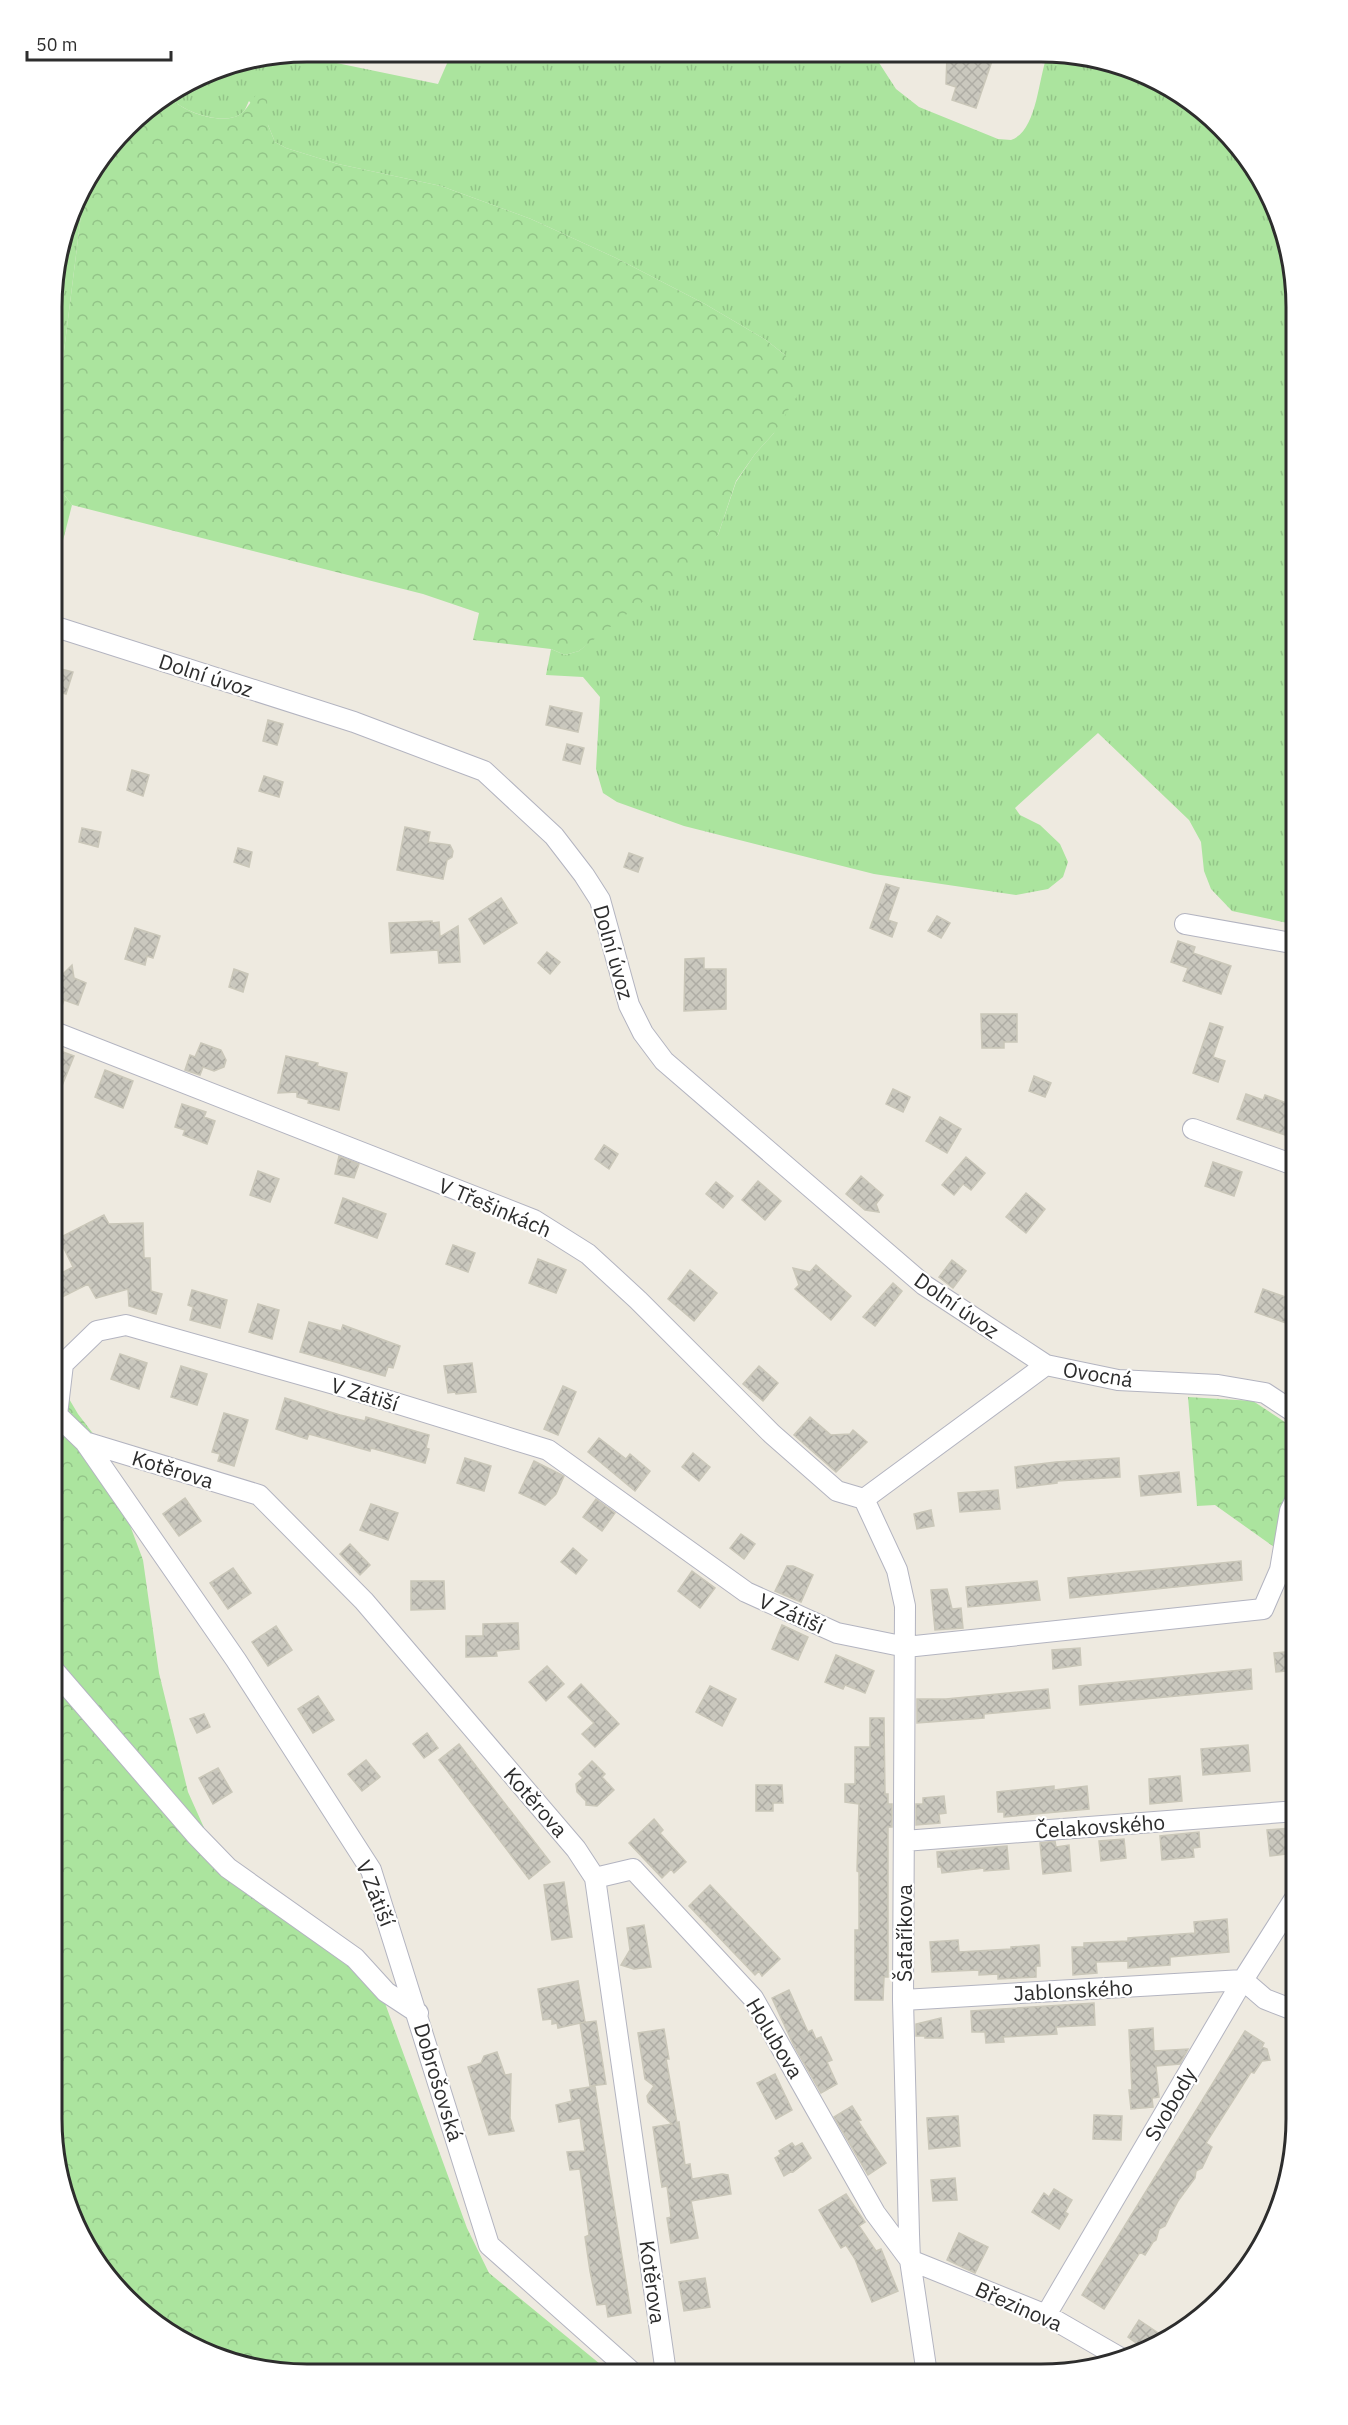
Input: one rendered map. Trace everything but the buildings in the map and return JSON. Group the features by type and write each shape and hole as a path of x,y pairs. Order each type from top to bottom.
{"street":[{"name":"Dolní úvoz","path":"62,629 354,722 484,771 554,836 600,900 629,1005 643,1033 664,1061 924,1285 1046,1365"},
{"path":"1185,924 1286,942"},
{"name":"V Třešinkách","path":"62,1035 534,1220 588,1254 638,1300 772,1434 837,1491 864,1499"},
{"path":"1193,1129 1286,1162"},
{"name":"V Zátiší","path":"62,1372 63,1364 97,1331 126,1325 334,1384 548,1450 746,1592 837,1633 906,1647 1263,1609 1280,1570 1286,1535"},
{"name":"Ovocná","path":"864,1499 1046,1365 1118,1380 1218,1385 1265,1393 1286,1407"},
{"name":"V Zátiší","path":"62,1420 85,1442 236,1660 371,1870 418,2013"},
{"name":"Kotěrova","path":"85,1442 259,1495 364,1601 576,1849 594,1878 665,2364"},
{"name":"Šafaříkova","path":"864,1499 897,1570 905,1606 903,2000 910,2260 926,2364"},
{"name":"Dobrošovská","path":"62,1681 228,1868 355,1958 386,1992 418,2013 489,2245 623,2364"},
{"name":"Čelakovského","path":"904,1841 1286,1812"},
{"name":"Holubova","path":"594,1878 633,1869 753,1998 875,2213 910,2260"},
{"name":"Svobody","path":"1046,2315 1286,1911"},
{"path":"1243,1980 1265,1999 1286,2007"},
{"name":"Jablonského","path":"903,2000 1243,1980"},
{"name":"Březinova","path":"910,2260 1046,2315 1112,2353"}],"green space":[{"path":"290,62 332,62 438,84 448,62 879,62 896,89 919,107 998,139 1011,140 1020,135 1031,116 1045,62 1058,62 1089,66 1135,80 1178,103 1215,133 1245,170 1268,213 1282,259 1286,290 1286,923 1232,911 1211,889 1204,871 1201,842 1189,820 1098,733 1015,808 1020,815 1040,825 1060,844 1068,862 1063,877 1048,889 1016,895 874,874 684,826 617,802 603,793 596,769 600,697 583,677 546,675 551,649 565,655 579,651 718,535 736,482 755,454 774,433 785,355 766,340 705,304 616,258 531,219 441,186 338,164 286,148 275,142 268,125 249,101 243,112 235,117 215,118 192,112 174,101 213,80 243,70"},
{"path":"258,93 267,95 268,125 275,142 286,148 338,164 441,186 531,219 616,258 705,304 766,340 785,355 797,378 797,396 774,433 755,454 736,481 718,535 693,563 579,651 565,655 551,649 473,640 479,613 423,594 72,505 62,492 62,367 82,209 94,184 122,145 145,122 174,101 193,112 215,118 236,117"},
{"path":"82,209 62,367 62,290 66,259"},
{"path":"62,492 72,505 62,544"},
{"path":"62,1387 78,1414 98,1440 143,1560 159,1673 188,1792 227,1879 370,1962 467,2228 489,2273 600,2364 306,2364 243,2355 198,2338 157,2313 133,2292 112,2268 87,2227 70,2182 62,2135"},
{"path":"1188,1397 1253,1401 1286,1423 1286,1555 1215,1505 1197,1506"}]}
